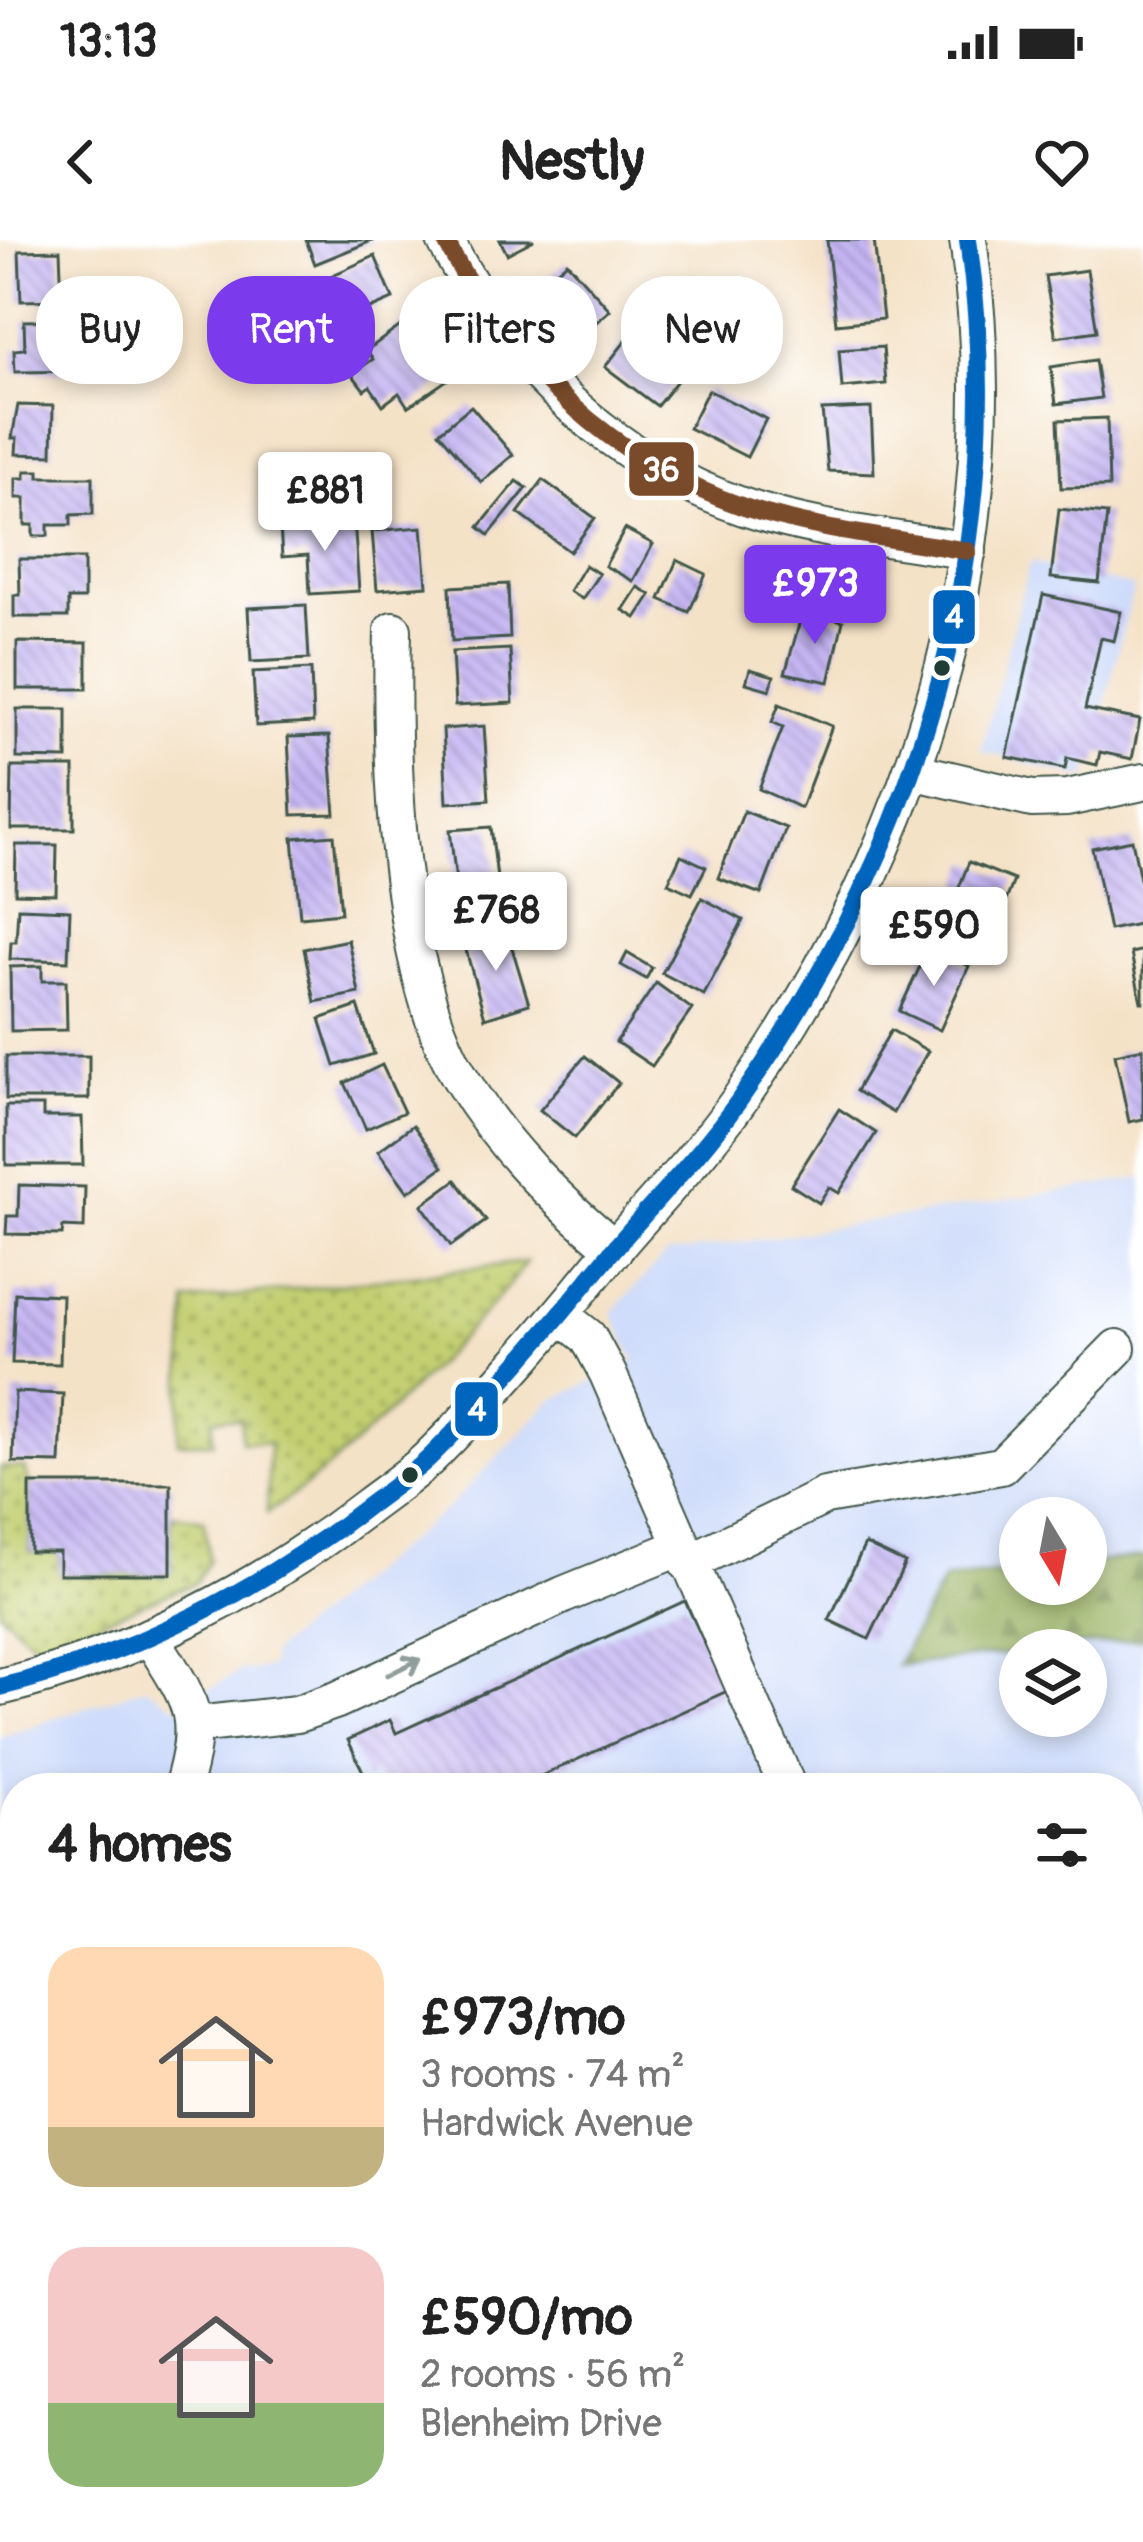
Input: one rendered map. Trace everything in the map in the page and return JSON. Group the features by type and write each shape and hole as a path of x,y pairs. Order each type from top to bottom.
{"street":[{"path":"445,240 480,303 536,370 586,418 658,468 747,508 968,551"},
{"path":"0,1687 150,1636 236,1595 326,1539 426,1460 615,1249 734,1106 794,1018 882,849 912,771 954,633 977,459 978,343 968,240"},
{"path":"393,629 392,708 400,836 416,954 437,1022 459,1076 502,1138 566,1208 615,1249"},
{"path":"912,771 1032,799 1067,798 1143,782"},
{"path":"560,1315 588,1337 608,1374 781,1773"},
{"path":"195,1725 297,1714 337,1700 563,1595 685,1555 825,1496 1000,1466 1117,1348"},
{"path":"150,1636 190,1701 195,1725 186,1773"}],"shaded area":[{"path":"1030,562 1134,587 1086,779 981,751"},
{"path":"1143,1178 1143,1773 0,1773 0,1737 145,1687 178,1707 240,1671 270,1667 272,1652 450,1506 551,1401 635,1361 612,1312 666,1254"}],"green space":[{"path":"526,1262 488,1309 384,1417 267,1513 269,1443 241,1442 241,1419 213,1418 213,1442 178,1442 187,1302"},
{"path":"0,1467 24,1468 30,1484 30,1552 59,1552 60,1574 170,1574 171,1514 204,1520 209,1560 195,1583 37,1646 0,1612"},
{"path":"1143,1557 1143,1639 1107,1643 1107,1629 999,1629 999,1655 896,1666 944,1580 999,1573 999,1605 1107,1605 1107,1561"}],"building":[{"path":"306,240 374,240 315,264"},
{"path":"500,240 534,240 507,254"},
{"path":"827,240 874,240 883,319 836,324"},
{"path":"60,250 61,276 36,276 36,301 21,301 19,251"},
{"path":"375,256 393,299 375,307 375,276 331,276"},
{"path":"567,262 580,276 550,276"},
{"path":"1087,270 1097,331 1056,337 1045,276"},
{"path":"597,295 610,310 597,321"},
{"path":"24,321 36,321 36,372 15,372 14,350 25,349"},
{"path":"399,327 399,384 441,384 408,407 399,393 383,405 370,386 364,390 360,384 375,384 375,344"},
{"path":"621,347 621,379 605,367"},
{"path":"883,347 886,384 842,388 839,350"},
{"path":"1095,360 1101,398 1056,404 1051,367"},
{"path":"628,384 674,384 657,406"},
{"path":"708,390 766,419 747,457 689,428"},
{"path":"18,405 53,406 52,455 16,454 17,438 12,438"},
{"path":"471,406 513,455 481,482 439,432"},
{"path":"871,408 874,473 828,471 822,410"},
{"path":"1107,418 1109,487 1061,488 1058,420"},
{"path":"25,471 39,471 39,477 93,477 93,514 71,515 71,525 48,525 48,536 33,536 33,525 25,525 25,498 16,498 16,478 25,478"},
{"path":"543,480 595,518 570,552 518,513"},
{"path":"517,481 527,488 489,535 479,527"},
{"path":"1059,509 1107,514 1099,583 1051,578"},
{"path":"354,519 359,591 310,594 308,555 282,557 280,525"},
{"path":"422,527 427,586 377,590 372,531"},
{"path":"625,529 653,544 633,581 605,566"},
{"path":"19,559 84,559 84,599 68,599 68,617 14,617 14,595 20,595"},
{"path":"677,560 706,574 689,612 660,599"},
{"path":"585,565 599,574 582,599 569,591"},
{"path":"508,584 510,638 452,641 450,587"},
{"path":"638,587 651,595 636,618 623,610"},
{"path":"1043,595 1121,612 1114,641 1101,638 1085,709 1140,720 1132,759 1100,752 1097,765 1067,758 1065,769 1007,757"},
{"path":"306,605 309,659 251,662 248,608"},
{"path":"803,611 843,621 829,682 785,673"},
{"path":"17,642 87,643 87,689 17,689"},
{"path":"510,649 513,703 455,706 452,652"},
{"path":"311,669 313,723 256,726 253,672"},
{"path":"750,669 774,676 770,690 746,683"},
{"path":"779,704 832,726 801,808 759,789 783,727 772,722"},
{"path":"17,709 67,709 67,759 17,758"},
{"path":"484,726 489,800 447,803 443,729"},
{"path":"329,736 335,814 292,815 288,737"},
{"path":"12,767 74,767 74,829 11,829"},
{"path":"744,811 786,828 761,894 718,878"},
{"path":"491,827 500,904 459,908 450,830"},
{"path":"334,835 341,913 300,917 293,838"},
{"path":"1132,840 1143,894 1143,923 1109,930 1092,848"},
{"path":"16,845 57,845 56,894 15,893"},
{"path":"681,855 706,867 692,894 668,883"},
{"path":"969,862 1014,880 989,945 944,926"},
{"path":"702,898 743,920 704,995 662,973"},
{"path":"18,908 70,910 68,961 10,959"},
{"path":"507,931 529,1004 485,1018 464,943"},
{"path":"348,940 359,993 315,1002 304,949"},
{"path":"929,947 969,966 940,1030 899,1011"},
{"path":"1143,950 1143,1002 1141,1002 1131,953"},
{"path":"627,953 652,968 646,979 621,965"},
{"path":"42,966 42,981 66,981 67,1030 11,1031 10,967"},
{"path":"656,983 692,1009 652,1066 616,1042"},
{"path":"358,1006 374,1054 335,1066 320,1019"},
{"path":"891,1030 928,1051 893,1113 856,1091"},
{"path":"1143,1048 1143,1119 1129,1122 1115,1054"},
{"path":"6,1056 89,1056 89,1099 6,1099"},
{"path":"585,1056 619,1083 575,1138 540,1110"},
{"path":"382,1065 404,1112 366,1129 345,1083"},
{"path":"6,1106 43,1106 43,1117 82,1117 83,1165 6,1165"},
{"path":"839,1109 876,1133 839,1193 829,1187 819,1203 791,1185"},
{"path":"413,1125 443,1167 408,1192 378,1151"},
{"path":"456,1180 486,1221 451,1246 422,1205"},
{"path":"19,1185 85,1187 84,1228 63,1227 62,1235 6,1234 7,1216 18,1216"},
{"path":"15,1293 62,1295 60,1364 12,1363"},
{"path":"15,1392 63,1394 60,1463 13,1462"},
{"path":"30,1484 171,1484 171,1574 59,1574 59,1552 30,1552"},
{"path":"865,1544 905,1563 869,1639 829,1620"},
{"path":"685,1601 727,1691 548,1773 364,1773 348,1740 390,1720 396,1733"}],"transit line":[{"name":"36","path":"445,240 470,285 532,366 608,435 651,463 696,488 771,515 968,551"},
{"name":"4","path":"0,1687 99,1657 194,1615 328,1536 407,1476 519,1362 738,1102 801,1005 855,904 901,800 937,692 962,582 976,470 978,356 968,240"}]}
